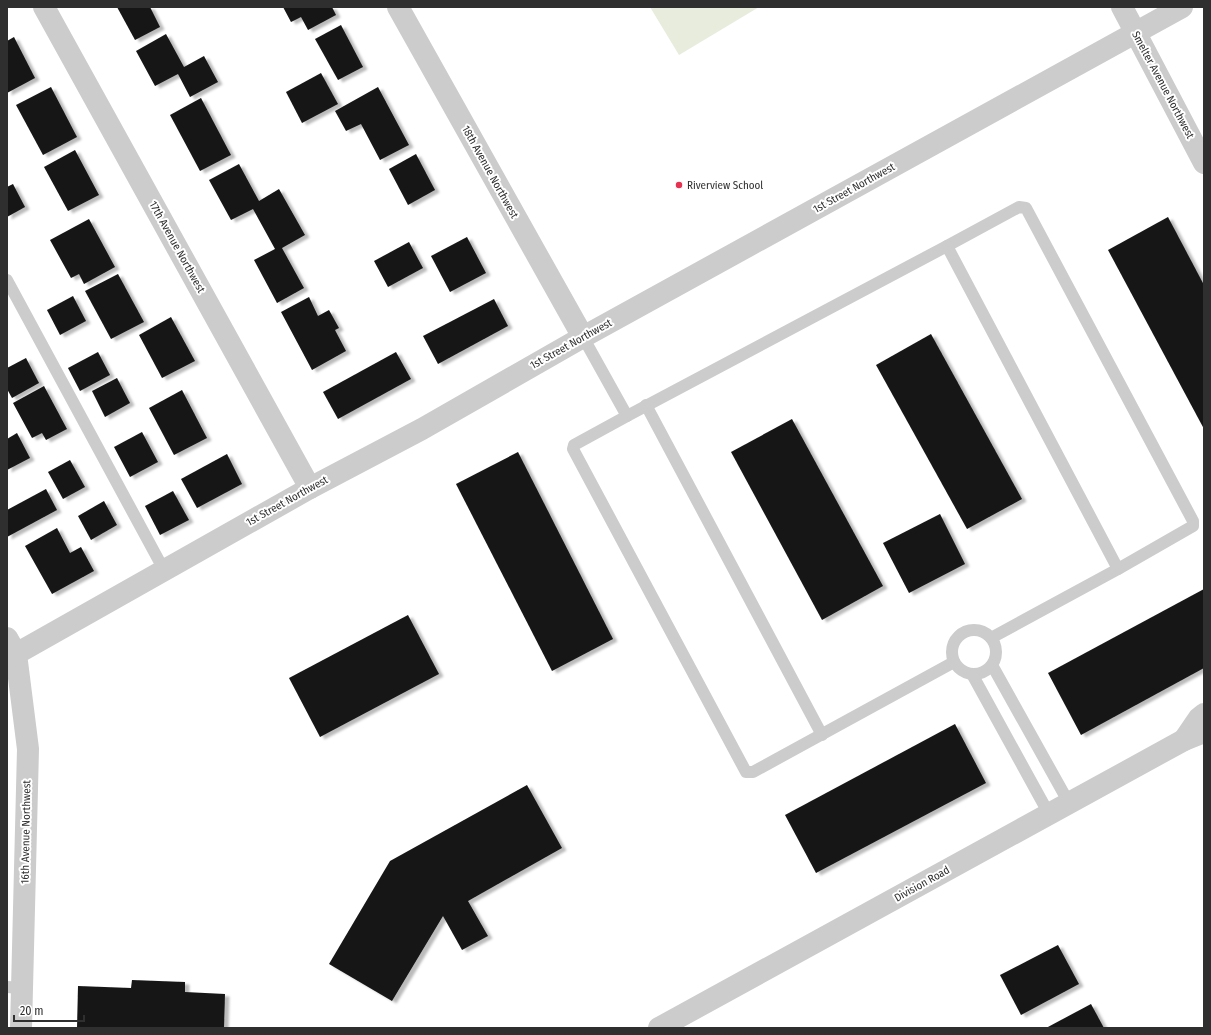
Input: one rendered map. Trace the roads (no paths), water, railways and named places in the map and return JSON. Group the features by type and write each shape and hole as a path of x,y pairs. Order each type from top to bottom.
{"street":[{"name":"17th Avenue Northwest","path":"44,7 310,488"},
{"name":"18th Avenue Northwest","path":"398,7 583,337"},
{"name":"Smelter Avenue Northwest","path":"1122,7 1204,163"},
{"name":"1st Street Northwest","path":"10,650 164,570 310,488 422,429 583,337 1182,7"},
{"name":"16th Avenue Northwest","path":"10,650 28,749 14,988 21,1028"},
{"name":"Division Road","path":"1184,740 1198,718 1204,714"},
{"name":"Division Road","path":"659,1028 1184,740 1204,732"}],"lane":[{"path":"954,662 753,772 746,772 573,449 574,445 646,405 1019,207 1026,208 1193,521 1193,526 1118,569 991,638"},
{"path":"947,246 1118,569"},
{"path":"7,280 164,570"},
{"path":"583,337 627,416"},
{"path":"646,405 822,735"},
{"path":"972,630 986,633 991,638 995,645 995,659 986,670 972,674 959,668 954,662 952,648 954,641 965,631 972,630"},
{"path":"992,664 1069,803"},
{"path":"972,674 1049,814"}],"place":[{"name":"Riverview School","path":"679,185"}]}
